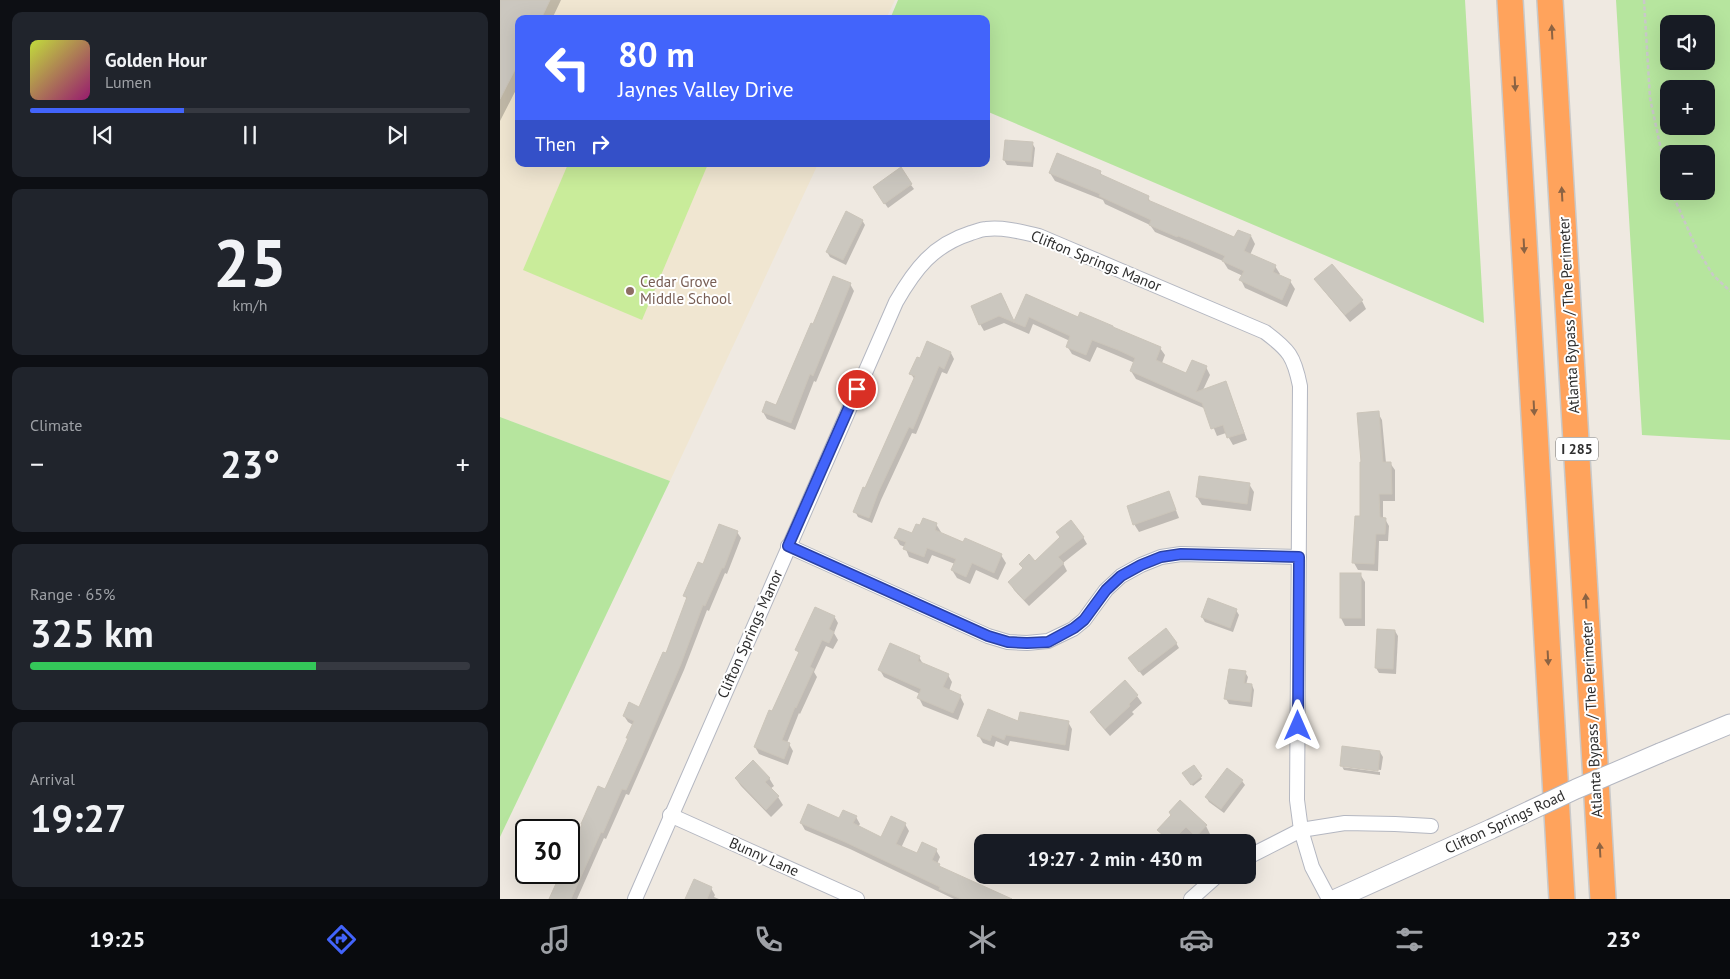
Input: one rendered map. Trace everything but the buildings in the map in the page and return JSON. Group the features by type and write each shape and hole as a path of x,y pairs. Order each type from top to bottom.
{"highway":[{"name":"I 285","path":"1510,0 1562,899"},
{"name":"Atlanta Bypass / The Perimeter","path":"1550,0 1603,899"}],"street":[{"name":"Clifton Springs Manor","path":"635,899 896,302 910,276 928,257 955,238 985,229 1013,229 1039,236 1265,332 1282,345 1295,363 1300,386 1297,800 1301,830 1312,867 1329,899"},
{"path":"788,546 988,636 1008,642 1027,643 1048,642 1074,628 1084,620 1106,590 1121,576 1161,557 1181,554 1299,557"},
{"name":"Clifton Springs Road","path":"1336,899 1576,789 1730,724"},
{"name":"Bunny Lane","path":"670,816 857,899"},
{"path":"1256,853 1301,830 1345,823 1431,826"},
{"path":"1190,899 1208,884"}],"path":[{"path":"1644,0 1650,98 1660,145"},
{"path":"1675,200 1696,247 1713,275 1730,290"}],"shaded area":[{"name":"Cedar Grove Middle School","path":"500,0 895,0 888,15 515,15 515,167 817,167 670,481 500,417"}],"green space":[{"path":"898,0 1465,0 1484,323 990,113 990,15 892,15"},
{"path":"1616,0 1730,0 1730,440 1642,435"},
{"path":"567,167 707,167 642,320 523,270"},
{"path":"500,417 670,481 500,837"}],"place":[{"name":"Cedar Grove Middle School","path":"630,291"}],"route":[{"path":"857,389 788,546 988,636 1008,642 1027,643 1048,642 1074,628 1084,620 1106,590 1121,576 1161,557 1181,554 1299,557 1298,726"}]}
